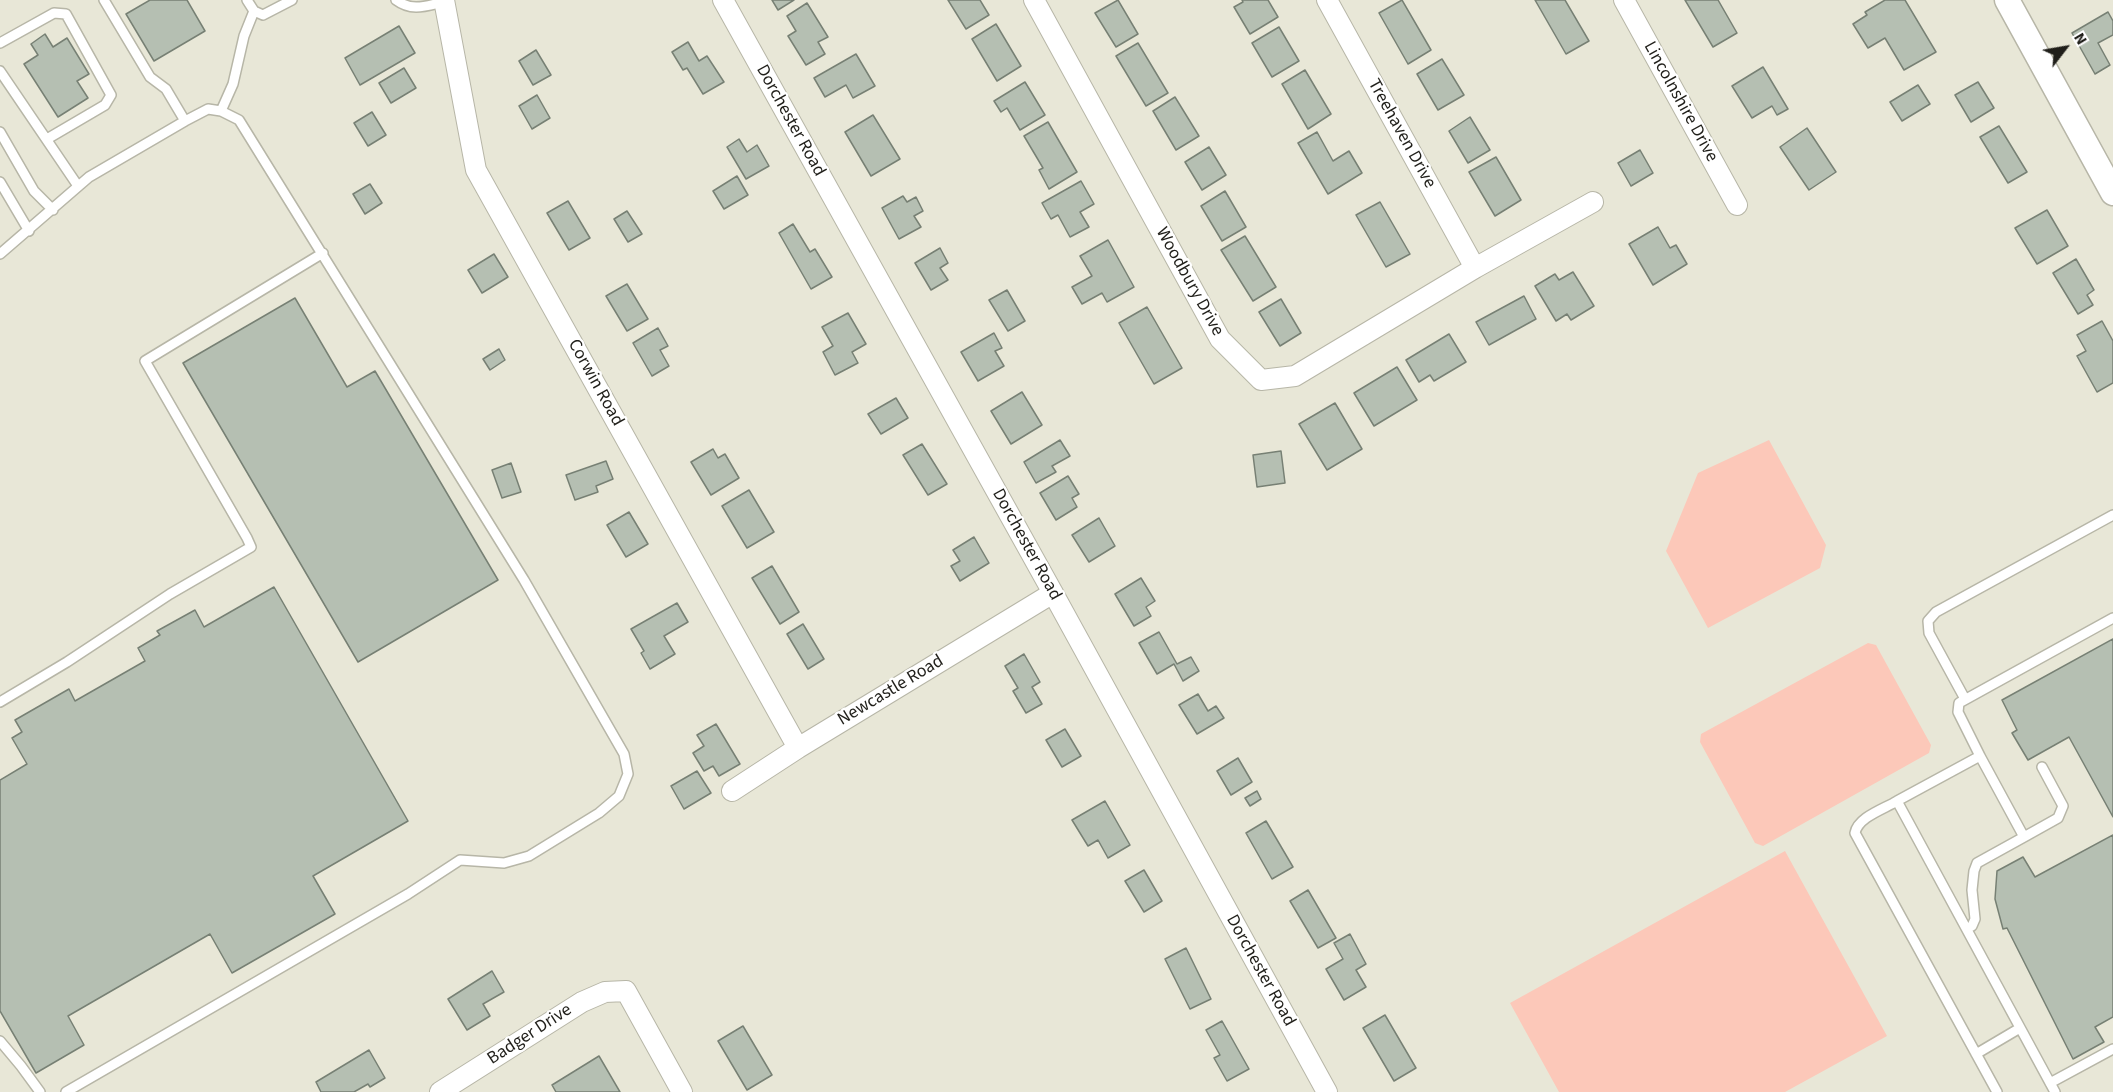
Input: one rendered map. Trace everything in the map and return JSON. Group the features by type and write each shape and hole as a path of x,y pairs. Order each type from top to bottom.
{"street":[{"name":"Dorchester Road","path":"723,0 1327,1092"},
{"name":"Woodbury Drive","path":"1034,0 1220,339 1261,380 1295,376 1475,268 1593,202"},
{"name":"Treehaven Drive","path":"1327,0 1475,268"},
{"name":"Lincolnshire Drive","path":"1624,0 1737,205"},
{"path":"2009,0 2113,193"},
{"name":"Corwin Road","path":"444,1 476,170 798,748"},
{"name":"Newcastle Road","path":"732,791 798,748 1053,593"},
{"name":"Badger Drive","path":"440,1092 582,1002 605,992 626,991 682,1092"}],"lane":[{"path":"104,0 150,77 166,89 185,121"},
{"path":"247,0 254,12 263,15 292,0"},
{"path":"396,0 404,6 417,8 444,1"},
{"path":"221,111 233,84 244,36 254,12"},
{"path":"0,43 54,13 66,14 111,95 105,105 47,139"},
{"path":"0,71 78,186"},
{"path":"0,254 89,177 185,121 208,109 221,111 239,120 524,580 624,754 628,774 619,796 599,813 529,856 504,863 460,860 408,894 66,1092"},
{"path":"0,132 34,191 53,210"},
{"path":"0,182 29,231"},
{"path":"0,702 67,662 170,594 250,547 247,538 145,361 323,253"},
{"path":"1965,699 1929,633 1928,621 1936,612 2113,515"},
{"path":"2024,837 1958,712 1959,703 2113,618"},
{"path":"1980,756 1862,821 1856,825 1855,833 1997,1092"},
{"path":"1967,929 1972,926 1975,919 1972,890 1977,863 2058,818 2061,813 2063,806 2042,767"},
{"path":"1897,801 2053,1088 2113,1048"},
{"path":"1976,1053 2020,1028"},
{"path":"0,1041 40,1092"}],"shaded area":[{"path":"1769,440 1826,545 1820,568 1708,628 1666,551 1698,473"},
{"path":"1868,643 1876,645 1931,745 1929,753 1763,846 1755,843 1700,742 1701,734"},
{"path":"1785,851 1887,1036 1785,1092 1559,1092 1510,1003"}],"building":[{"path":"150,0 187,0 205,31 154,61 126,14"},
{"path":"772,0 794,0 778,10"},
{"path":"948,0 980,0 989,15 966,29"},
{"path":"1118,0 1138,34 1116,47 1095,13"},
{"path":"1242,0 1268,0 1278,17 1250,34 1234,7 1243,2"},
{"path":"1402,0 1431,50 1408,64 1379,13"},
{"path":"1535,0 1565,0 1589,41 1566,54"},
{"path":"1685,0 1718,0 1737,33 1713,47"},
{"path":"1885,0 1905,0 1936,52 1904,70 1885,38 1868,48 1853,24 1867,15 1865,12"},
{"path":"807,3 828,37 818,42 825,54 806,65 788,36 796,31 787,16"},
{"path":"2108,12 2113,21 2113,35 2098,43 2110,65 2095,74 2072,33"},
{"path":"996,24 1021,66 997,81 972,39"},
{"path":"399,26 415,53 360,85 345,58"},
{"path":"1279,27 1299,61 1272,77 1252,43"},
{"path":"45,34 53,47 67,38 89,74 77,81 88,98 58,117 24,64 38,55 31,44"},
{"path":"688,42 699,61 707,56 724,82 703,94 687,68 683,70 672,52"},
{"path":"1138,43 1168,93 1146,106 1116,56"},
{"path":"536,50 551,75 533,85 519,61"},
{"path":"856,54 875,86 853,98 846,85 825,97 814,78"},
{"path":"1442,59 1464,95 1438,110 1417,74"},
{"path":"1763,67 1788,109 1777,115 1772,106 1752,118 1732,86"},
{"path":"404,68 416,88 391,103 379,83"},
{"path":"1305,70 1331,114 1308,129 1282,84"},
{"path":"1025,82 1045,115 1020,130 1007,108 1001,112 994,101"},
{"path":"1978,82 1994,108 1971,122 1955,95"},
{"path":"1918,85 1930,104 1902,121 1890,102"},
{"path":"537,95 550,118 532,129 519,106"},
{"path":"1175,97 1199,136 1176,150 1153,111"},
{"path":"372,112 386,135 368,146 354,123"},
{"path":"873,115 900,159 871,176 845,132"},
{"path":"1470,117 1490,150 1468,163 1449,131"},
{"path":"1048,122 1077,172 1049,189 1039,170 1043,168 1024,136"},
{"path":"1999,126 2027,172 2008,183 1980,137"},
{"path":"1807,128 1836,172 1809,190 1780,147"},
{"path":"1317,132 1333,161 1349,151 1362,173 1328,194 1298,143"},
{"path":"739,139 747,152 757,145 769,166 746,179 727,147"},
{"path":"1209,147 1226,175 1202,190 1185,162"},
{"path":"1640,150 1653,173 1631,186 1618,163"},
{"path":"1496,157 1521,200 1495,216 1469,172"},
{"path":"737,176 748,195 724,209 713,191"},
{"path":"1081,181 1094,204 1080,212 1089,227 1070,237 1058,215 1051,219 1042,203"},
{"path":"370,184 382,203 365,214 353,194"},
{"path":"1225,191 1246,227 1222,241 1201,206"},
{"path":"903,196 907,202 916,197 923,211 914,216 921,227 899,239 882,208"},
{"path":"568,201 590,238 569,250 547,213"},
{"path":"1380,202 1410,254 1386,267 1356,215"},
{"path":"2047,210 2068,246 2037,264 2015,228"},
{"path":"627,211 642,234 628,242 614,219"},
{"path":"793,224 810,252 815,249 832,277 811,289 779,233"},
{"path":"1658,227 1670,248 1676,245 1687,264 1653,285 1629,244"},
{"path":"1245,236 1276,287 1253,301 1221,250"},
{"path":"1108,240 1134,287 1107,302 1102,293 1082,304 1072,287 1092,276 1080,256"},
{"path":"940,248 948,263 940,268 948,280 931,290 915,263"},
{"path":"494,254 508,277 482,293 468,270"},
{"path":"2076,259 2094,290 2087,295 2093,305 2078,314 2053,273"},
{"path":"1573,272 1594,306 1571,320 1567,314 1556,321 1535,286 1555,274 1559,280"},
{"path":"627,284 648,319 627,331 606,296"},
{"path":"1007,290 1025,321 1008,331 989,300"},
{"path":"1524,296 1536,319 1489,345 1476,322"},
{"path":"295,298 347,387 375,371 498,580 358,662 183,363"},
{"path":"1281,299 1301,333 1280,346 1259,312"},
{"path":"1147,307 1182,368 1154,384 1119,323"},
{"path":"848,313 866,344 852,352 858,363 835,375 823,352 833,346 822,327"},
{"path":"2102,321 2113,341 2113,383 2097,392 2077,356 2086,351 2077,335"},
{"path":"658,328 668,346 660,350 669,366 652,376 633,343"},
{"path":"994,333 1002,348 995,351 1004,366 978,381 961,352"},
{"path":"1449,334 1466,362 1434,381 1430,375 1419,382 1406,360"},
{"path":"499,349 505,360 490,370 483,359"},
{"path":"1397,367 1417,400 1374,426 1354,393"},
{"path":"1022,392 1042,425 1011,444 991,411"},
{"path":"896,398 908,418 881,434 868,414"},
{"path":"1335,403 1362,449 1327,470 1299,424"},
{"path":"1060,440 1070,456 1052,466 1056,472 1036,483 1024,462"},
{"path":"922,444 947,484 928,495 903,455"},
{"path":"713,449 718,458 725,454 739,478 711,495 691,462"},
{"path":"1281,451 1285,483 1257,487 1253,455"},
{"path":"606,461 613,479 596,486 598,492 575,500 566,475"},
{"path":"511,463 521,492 502,498 492,470"},
{"path":"1068,476 1079,494 1072,498 1077,507 1056,520 1040,493"},
{"path":"749,490 774,532 747,548 722,506"},
{"path":"629,512 648,544 626,557 607,525"},
{"path":"1099,518 1115,546 1089,562 1072,535"},
{"path":"974,537 989,563 960,581 951,566 960,561 953,550"},
{"path":"772,566 799,612 780,624 752,578"},
{"path":"1141,578 1155,601 1146,607 1151,616 1134,626 1115,594"},
{"path":"274,587 408,821 313,876 335,914 232,973 210,934 68,1016 84,1045 36,1073 0,1011 0,780 27,764 12,738 22,732 15,720 69,689 75,701 145,661 138,648 160,635 157,631 195,610 204,627"},
{"path":"677,603 688,622 664,636 675,654 650,669 641,653 644,651 631,629"},
{"path":"803,624 824,659 808,669 787,634"},
{"path":"1159,632 1177,664 1191,657 1199,671 1183,681 1174,664 1157,674 1139,643"},
{"path":"2113,639 2113,817 2069,737 2028,760 2012,733 2017,730 2002,700"},
{"path":"1024,654 1040,682 1032,687 1042,704 1026,713 1013,691 1018,688 1005,666"},
{"path":"1198,694 1208,711 1216,706 1224,718 1197,734 1179,705"},
{"path":"716,724 740,764 719,776 713,766 704,771 693,753 704,746 697,735"},
{"path":"1065,729 1081,756 1062,767 1046,740"},
{"path":"1238,758 1252,782 1231,795 1217,771"},
{"path":"697,771 711,793 684,809 671,786"},
{"path":"1257,791 1261,799 1250,806 1245,798"},
{"path":"1105,801 1130,845 1108,858 1098,840 1088,846 1072,820"},
{"path":"1266,821 1293,867 1272,879 1246,833"},
{"path":"2113,835 2113,1017 2095,1027 2104,1042 2073,1059 2007,928 2003,929 1995,899 1997,871 2023,857 2035,877"},
{"path":"1144,870 1162,901 1144,912 1125,881"},
{"path":"1308,890 1336,938 1318,948 1290,901"},
{"path":"1350,934 1366,964 1356,970 1366,987 1344,1000 1326,969 1343,959 1334,943"},
{"path":"1186,948 1211,999 1190,1009 1165,959"},
{"path":"492,971 504,992 483,1004 490,1016 467,1030 448,999"},
{"path":"1385,1015 1416,1068 1394,1081 1363,1028"},
{"path":"1222,1021 1249,1069 1227,1081 1214,1058 1220,1055 1206,1030"},
{"path":"743,1026 772,1075 747,1090 718,1041"},
{"path":"369,1050 385,1078 370,1087 368,1084 354,1092 321,1092 316,1082"},
{"path":"599,1056 620,1092 556,1092 552,1085"}]}
